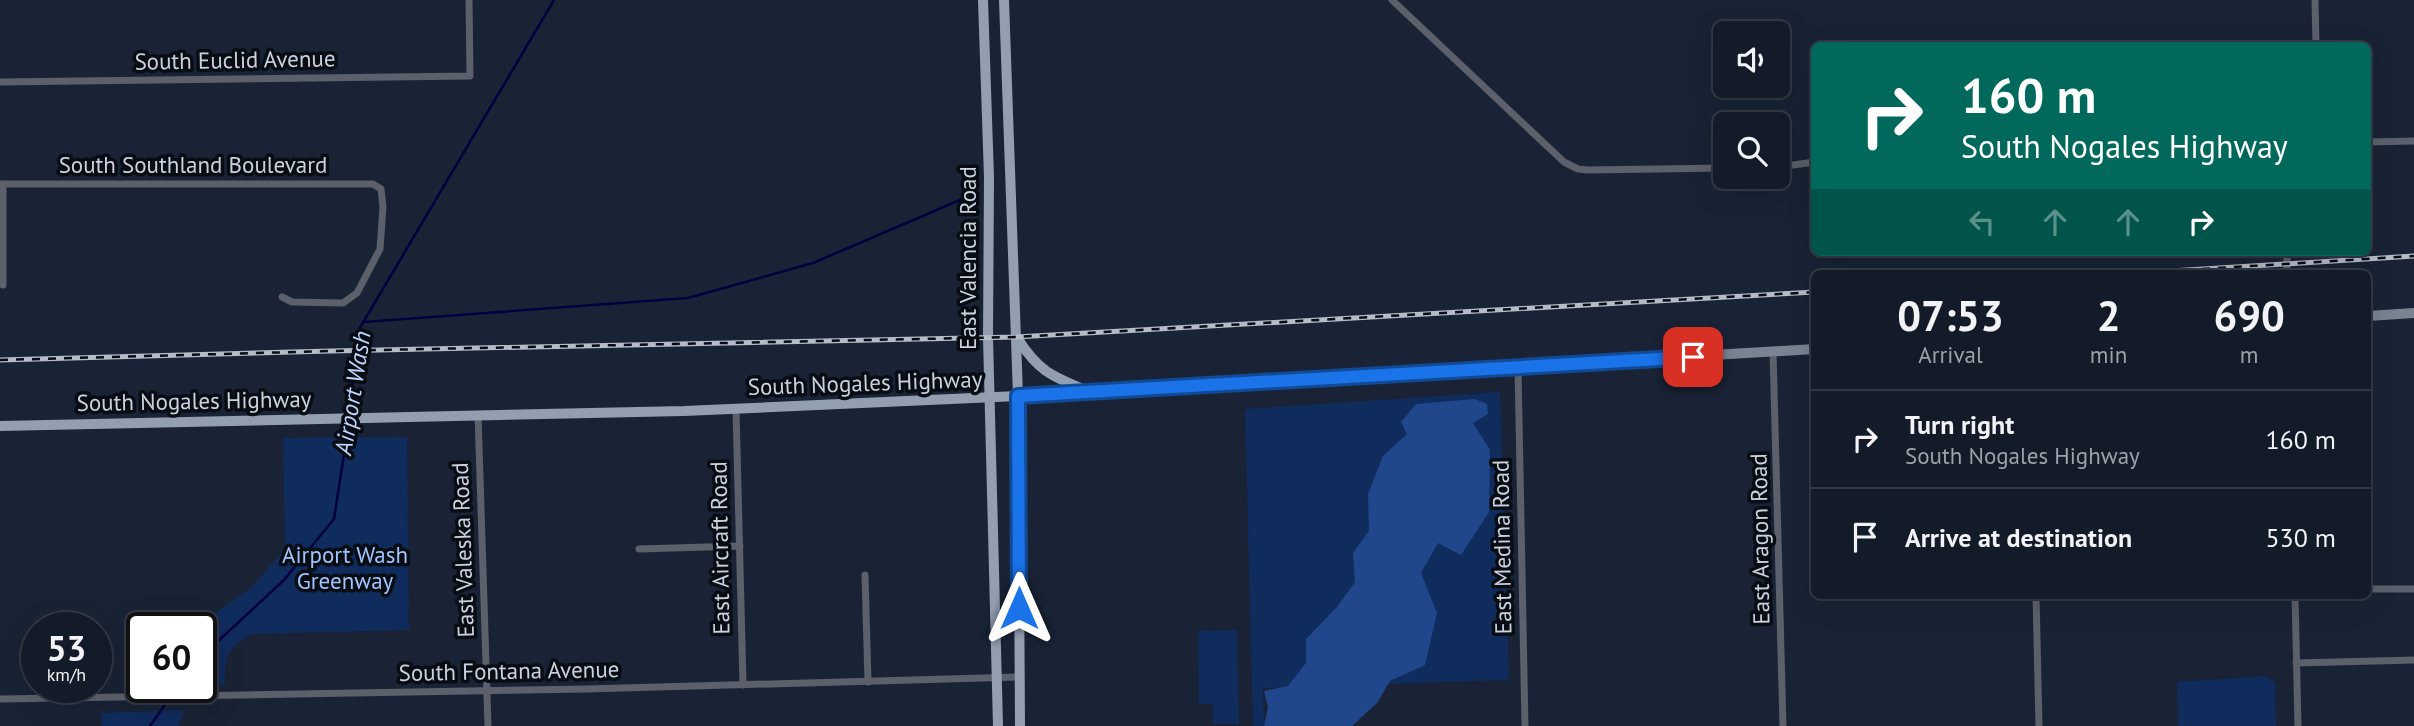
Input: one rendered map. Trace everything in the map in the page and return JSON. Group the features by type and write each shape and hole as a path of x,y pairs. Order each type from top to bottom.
{"main road":[{"name":"East Valencia Road","path":"983,0 989,177 989,399 998,726"},
{"name":"East Valencia Road","path":"1004,0 1018,396 1020,726"},
{"path":"989,177 1011,176"},
{"path":"2371,316 2414,313"},
{"path":"1016,337 1035,364 1045,372 1092,393"},
{"name":"South Nogales Highway","path":"0,426 736,409 989,399 1811,349"}],"street":[{"name":"South Euclid Avenue","path":"0,82 470,76 469,0"},
{"path":"1392,0 1564,162 1578,169 1588,170 1713,168"},
{"path":"2315,0 2316,42"},
{"path":"2371,142 2414,141"},
{"path":"1790,165 1811,163"},
{"path":"2,184 3,285"},
{"name":"South Southland Boulevard","path":"2,184 373,184 383,192 380,249 357,293 343,303 292,302 282,297"},
{"name":"East Aragon Road","path":"1773,352 1783,726"},
{"name":"East Medina Road","path":"1518,368 1525,726"},
{"name":"East Aircraft Road","path":"736,409 743,685"},
{"name":"East Valeska Road","path":"478,415 488,726"},
{"path":"639,549 740,546"},
{"path":"865,575 868,682"},
{"path":"2371,589 2414,589"},
{"path":"2036,599 2039,726"},
{"path":"2295,599 2298,726"},
{"path":"2296,663 2414,660"},
{"name":"South Fontana Avenue","path":"0,699 487,691 1019,677"}],"green space":[{"path":"1500,392 1509,680 1263,688 1264,726 1253,726 1245,409"},
{"name":"Airport Wash Greenway","path":"407,437 409,630 251,634 228,655 225,685 217,685 217,612 251,588 285,549 283,438"},
{"path":"1237,630 1239,724 1213,724 1213,704 1199,704 1198,631"},
{"path":"2266,676 2275,682 2276,726 2178,726 2177,682"},
{"path":"185,710 178,726 102,726 101,713"}],"shaded area":[{"path":"1475,399 1487,404 1488,414 1473,423 1490,450 1489,512 1461,555 1438,543 1421,573 1437,613 1425,665 1390,681 1377,703 1352,726 1264,726 1268,707 1264,691 1288,686 1306,663 1306,639 1337,607 1355,582 1353,553 1369,531 1368,494 1383,456 1407,434 1401,422 1416,404"}],"waterway":[{"name":"Airport Wash","path":"349,415 358,331 554,0"},
{"path":"364,322 688,298 813,263 974,194"},
{"name":"Airport Wash","path":"217,642 284,580 334,519 349,422"},
{"name":"Airport Wash","path":"150,726 166,703"}],"railway":[{"path":"2187,270 2414,256"},
{"path":"0,360 1016,337 1811,292"}],"route":[{"path":"1019,608 1018,396 1693,357"}]}
